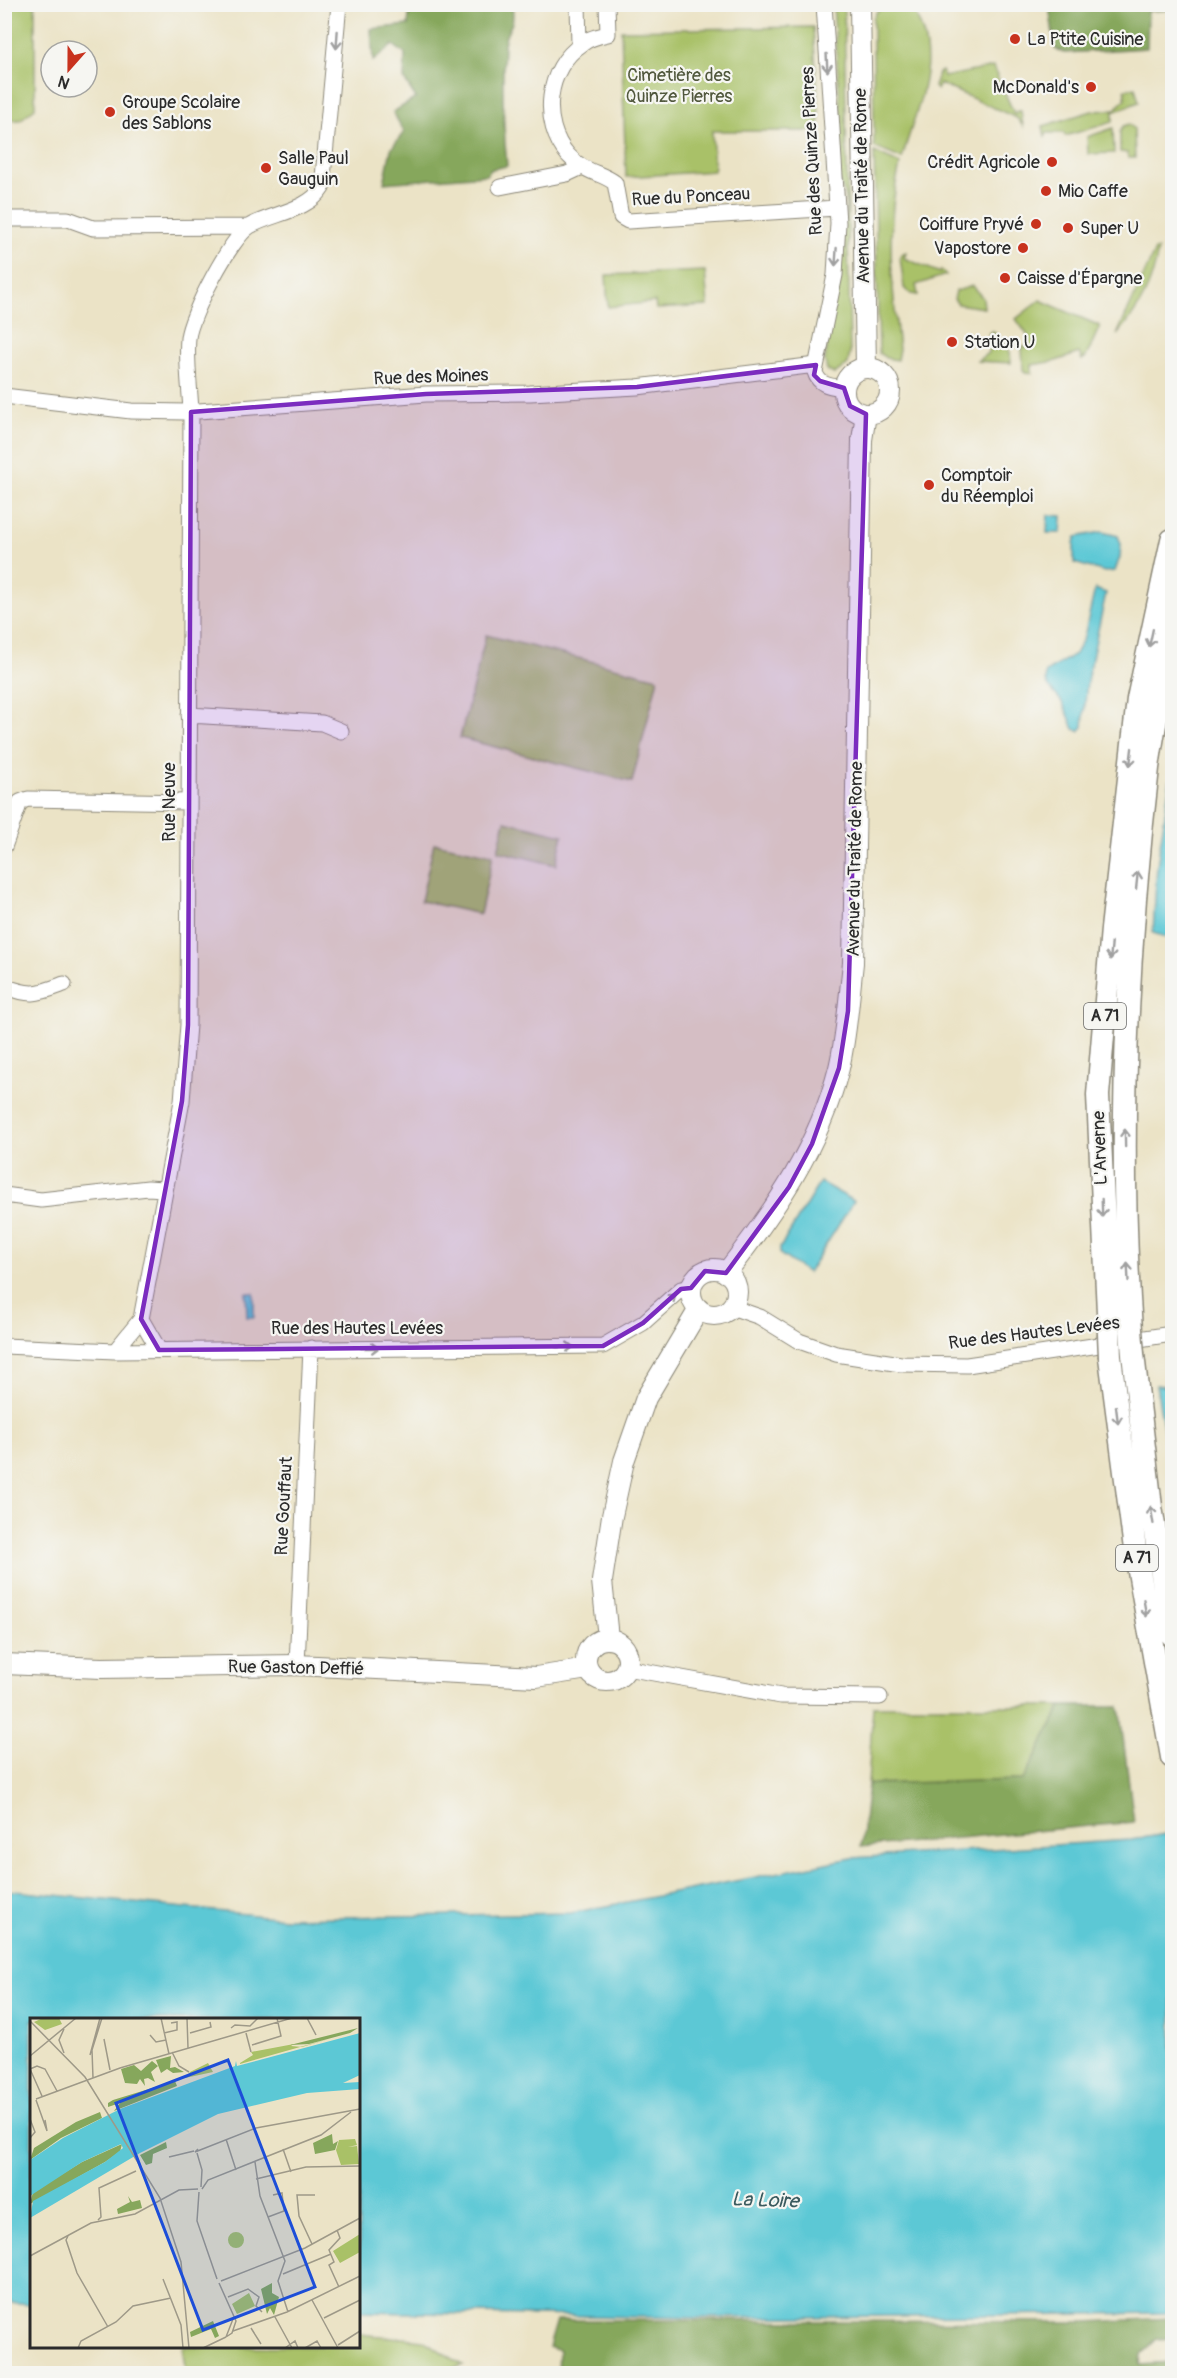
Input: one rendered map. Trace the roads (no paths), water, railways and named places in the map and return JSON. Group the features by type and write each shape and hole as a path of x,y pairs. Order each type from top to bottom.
{"highway":[{"name":"L'Arverne","path":"1173,540 1138,699 1112,929 1098,1095 1110,1357 1135,1549 1173,1757"},
{"name":"L'Arverne","path":"1173,634 1149,766 1132,930 1124,1102 1126,1246 1133,1354 1151,1507 1173,1635"}],"main road":[{"name":"Avenue du Traité de Rome","path":"860,4 866,368"},
{"path":"866,368 882,374 890,389 886,405 874,413 866,414 850,406 844,388 854,372 866,368"},
{"name":"Avenue du Traité de Rome","path":"726,1273 789,1187 812,1144 839,1068 853,963 862,452 866,414"},
{"path":"719,1270 726,1273 737,1289 731,1307 719,1314 699,1309 692,1299 691,1288 698,1275 705,1271 719,1270"},
{"path":"608,1638 602,1581 612,1516 624,1461 646,1398 699,1309"},
{"path":"608,1638 617,1641 625,1648 628,1659 626,1668 619,1677 609,1681 596,1678 588,1669 585,1659 588,1649 596,1641 608,1638"},
{"name":"Rue Gaston Deffié","path":"4,1664 101,1668 297,1665 536,1677 588,1669"}],"street":[{"path":"4,219 68,219 93,228 248,227 310,202 322,188 339,4"},
{"path":"578,4 579,45 608,33 606,4"},
{"name":"Rue des Quinze Pierres","path":"816,363 834,275 837,208 824,4"},
{"name":"Rue du Ponceau","path":"579,45 554,81 549,104 560,145 582,168 615,183 618,214 628,221 837,208"},
{"path":"501,187 567,174 582,168"},
{"name":"Rue Neuve","path":"141,1319 182,1101 188,1025 190,330 217,269 248,227"},
{"path":"816,363 816,376 820,381 831,387 844,388"},
{"name":"Rue des Moines","path":"4,396 131,411 191,412 426,394 530,393 637,387 816,363"},
{"path":"189,715 322,723 341,731"},
{"path":"4,847 16,809 20,802 28,799 188,802"},
{"path":"4,986 26,995 34,995 64,984"},
{"path":"4,1195 41,1200 148,1188 164,1189"},
{"name":"Rue des Hautes Levées","path":"4,1346 115,1351 603,1346 643,1323 681,1290 691,1288"},
{"name":"Rue des Hautes Levées","path":"731,1307 760,1317 799,1341 836,1354 901,1364 967,1365 1173,1334"},
{"path":"115,1351 141,1319 159,1350"},
{"name":"Rue Gouffaut","path":"297,1665 311,1348"},
{"path":"626,1668 781,1696 880,1697"}],"water":[{"path":"1048,515 1062,516 1061,533 1047,533"},
{"path":"1102,532 1118,536 1121,544 1120,557 1115,571 1105,572 1074,563 1076,537"},
{"path":"1095,589 1106,593 1087,681 1083,727 1079,731 1074,729 1067,711 1048,685 1045,677 1046,672 1075,654 1084,637"},
{"path":"1170,781 1172,782 1172,939 1153,933 1157,866"},
{"path":"820,1182 854,1201 808,1273 780,1254 780,1248"},
{"path":"246,1293 254,1293 254,1317 247,1317"},
{"path":"1156,1385 1172,1387 1172,1452 1168,1453"},
{"name":"La Loire","path":"1172,1833 1172,2313 699,2318 360,2312 360,2018 30,2018 30,2304 5,2302 5,1890 285,1918 571,1913 852,1858 1131,1840"}],"place":[{"name":"La Ptite Cuisine","path":"1015,39"},
{"name":"McDonald's","path":"1091,87"},
{"name":"Groupe Scolaire des Sablons","path":"110,112"},
{"name":"Crédit Agricole","path":"1052,162"},
{"name":"Salle Paul Gauguin","path":"266,168"},
{"name":"Mio Caffe","path":"1046,191"},
{"name":"Coiffure Pryvé","path":"1036,224"},
{"name":"Super U","path":"1068,228"},
{"name":"Vapostore","path":"1023,248"},
{"name":"Caisse d'Épargne","path":"1005,278"},
{"name":"Station U","path":"952,342"},
{"name":"Comptoir du Réemploi","path":"929,485"}],"park label":[{"name":"Cimetière des Quinze Pierres","path":"679,85"}]}
